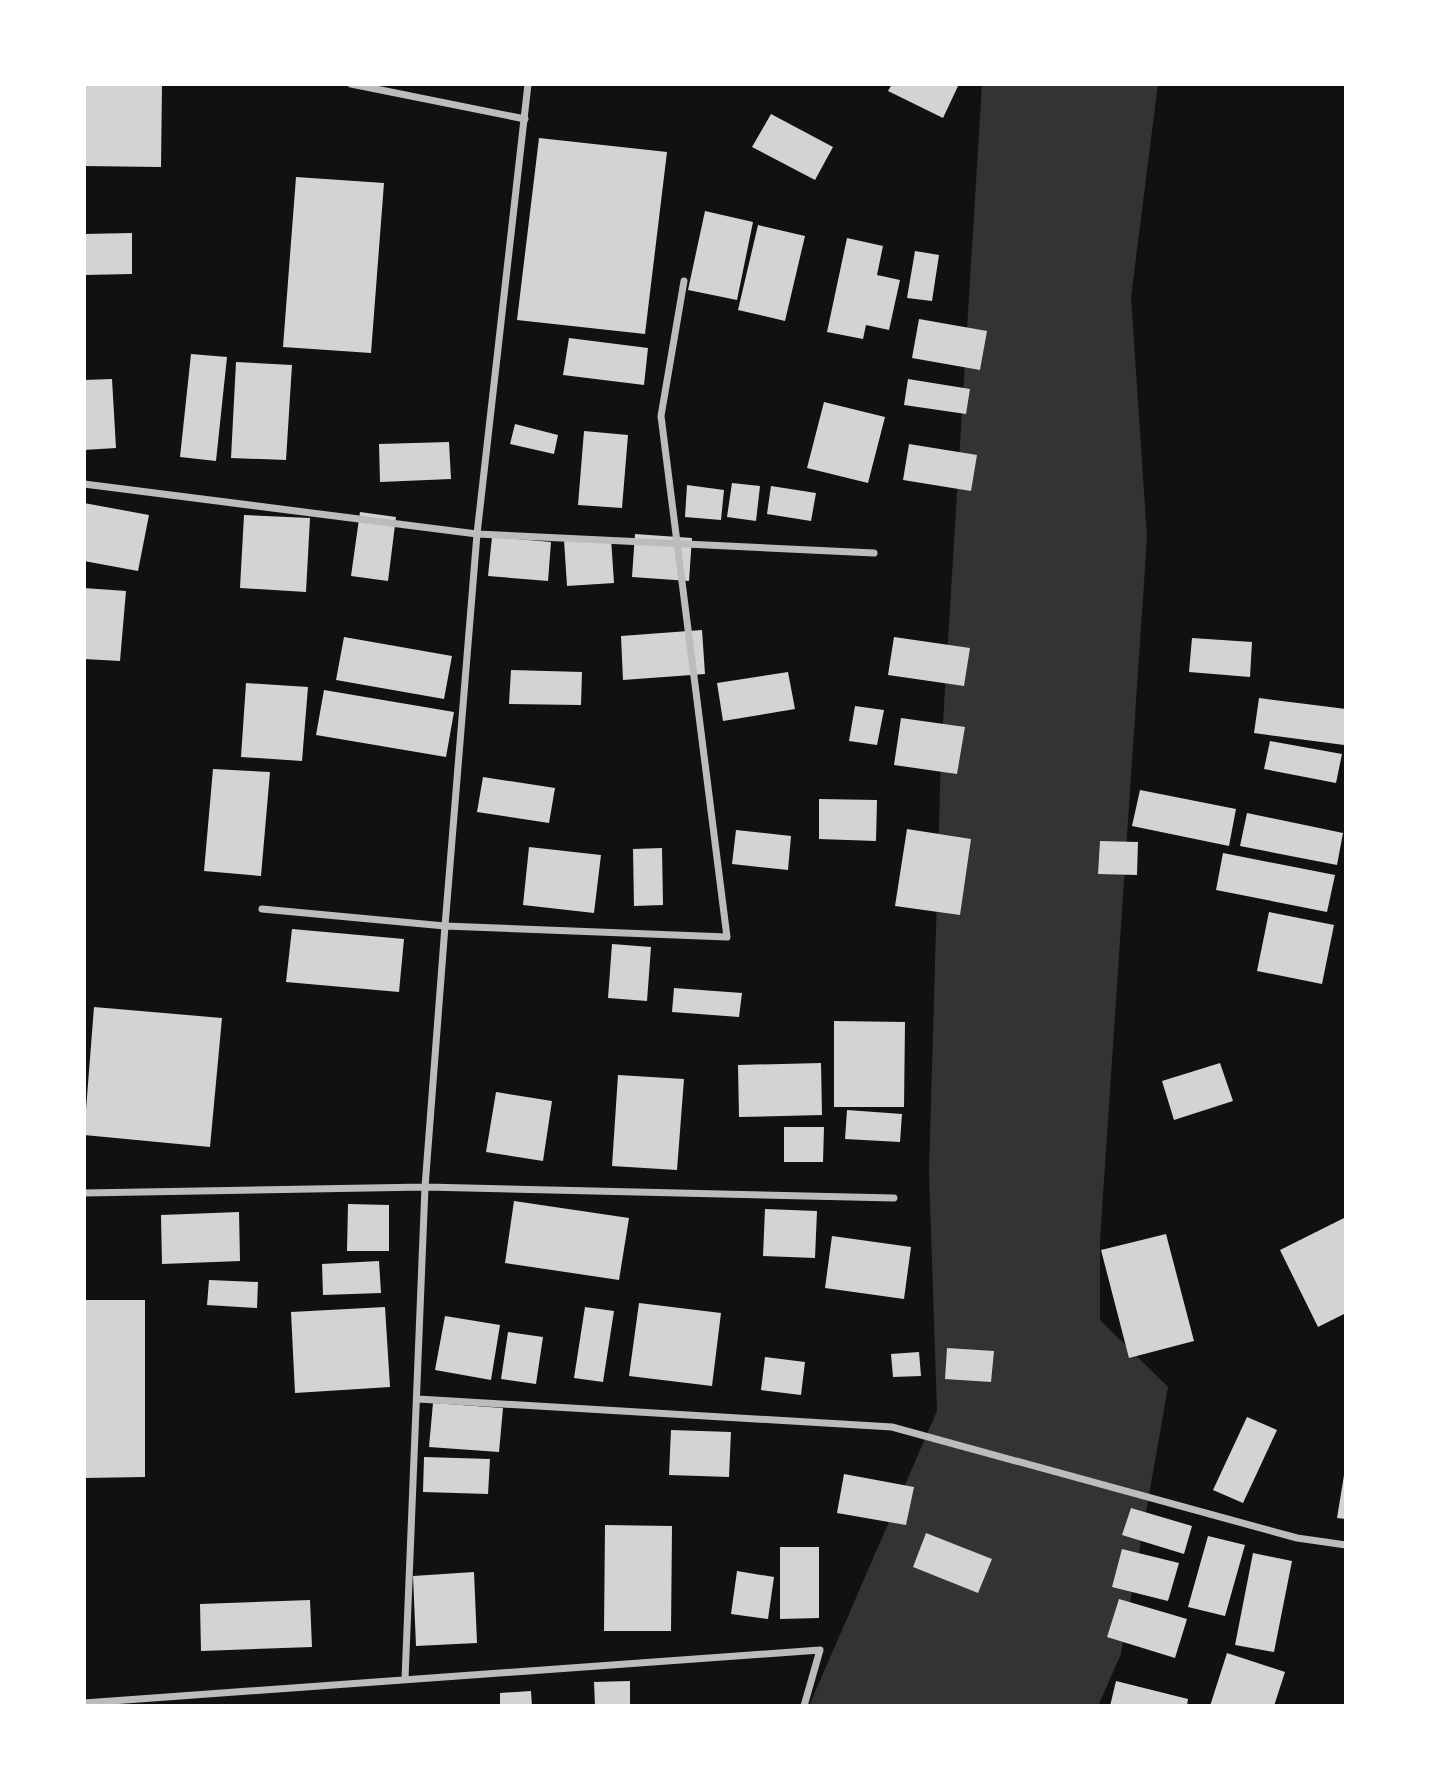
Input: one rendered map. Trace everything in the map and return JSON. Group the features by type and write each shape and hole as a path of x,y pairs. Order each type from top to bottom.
{"street":[{"path":"351,84 525,119"},
{"path":"405,1679 425,1187 444,926 477,534 528,84"},
{"path":"262,909 444,926 727,937 660,416 684,281"},
{"path":"84,484 477,534 874,553"},
{"path":"84,1193 425,1187 555,1193 894,1198"},
{"path":"418,1399 892,1427 1297,1538 1346,1545"},
{"path":"84,1703 820,1650 804,1706"}],"shaded area":[{"path":"982,84 1158,84 1131,297 1147,538 1100,1239 1100,1320 1168,1387 1121,1654 1098,1706 809,1706 937,1411 929,1172 941,755"}],"building":[{"path":"84,84 162,84 161,167 84,166"},
{"path":"892,84 959,84 943,118 888,91"},
{"path":"771,114 833,147 815,180 752,147"},
{"path":"539,138 667,152 645,334 517,320"},
{"path":"296,177 384,183 371,353 283,347"},
{"path":"705,211 753,222 737,300 688,290"},
{"path":"758,225 805,236 785,321 738,310"},
{"path":"132,233 132,274 84,275 84,234"},
{"path":"847,238 883,246 877,275 900,280 889,330 866,325 863,339 827,332"},
{"path":"915,251 939,255 932,301 907,298"},
{"path":"919,319 987,331 980,370 912,358"},
{"path":"569,338 648,348 644,385 563,375"},
{"path":"191,354 227,357 216,461 180,457"},
{"path":"236,362 292,365 286,460 231,458"},
{"path":"112,379 116,448 84,450 84,380"},
{"path":"908,379 970,389 966,414 904,405"},
{"path":"824,402 885,417 868,483 807,468"},
{"path":"515,424 558,435 554,454 510,444"},
{"path":"584,431 628,435 622,508 578,505"},
{"path":"449,442 451,479 380,482 379,444"},
{"path":"909,444 977,455 971,491 903,480"},
{"path":"732,483 760,486 756,521 727,517"},
{"path":"687,485 724,490 721,520 685,517"},
{"path":"771,486 816,493 811,521 767,514"},
{"path":"84,503 149,515 138,571 84,561"},
{"path":"360,512 396,517 388,581 351,576"},
{"path":"244,515 310,518 306,592 240,588"},
{"path":"635,534 692,538 689,581 632,577"},
{"path":"492,537 551,542 548,581 488,576"},
{"path":"611,538 614,583 567,586 564,540"},
{"path":"84,588 126,591 120,661 84,659"},
{"path":"702,630 705,674 623,680 621,636"},
{"path":"344,637 452,656 444,699 336,680"},
{"path":"894,637 970,648 964,686 888,675"},
{"path":"1192,638 1252,642 1250,677 1189,672"},
{"path":"511,670 582,672 581,705 509,704"},
{"path":"788,672 795,709 723,721 717,683"},
{"path":"246,683 308,687 302,761 241,757"},
{"path":"324,690 454,712 446,757 316,735"},
{"path":"1259,698 1346,709 1344,745 1254,733"},
{"path":"855,706 884,710 877,745 849,741"},
{"path":"901,718 965,727 957,774 894,765"},
{"path":"1270,741 1342,754 1336,783 1264,769"},
{"path":"213,769 270,772 261,876 204,871"},
{"path":"483,777 555,788 549,823 477,812"},
{"path":"1140,790 1236,809 1229,846 1132,826"},
{"path":"819,799 877,800 876,841 819,839"},
{"path":"1247,813 1343,833 1337,865 1240,846"},
{"path":"907,829 971,839 960,915 895,906"},
{"path":"736,830 791,836 788,870 732,864"},
{"path":"1100,841 1138,842 1137,875 1098,874"},
{"path":"529,847 601,855 594,913 523,905"},
{"path":"662,848 663,905 634,906 633,849"},
{"path":"1223,853 1335,875 1327,912 1216,890"},
{"path":"1269,912 1334,925 1322,984 1257,971"},
{"path":"292,929 404,939 399,992 286,982"},
{"path":"612,944 651,947 647,1001 608,998"},
{"path":"674,988 742,993 739,1017 672,1012"},
{"path":"94,1007 222,1018 210,1147 84,1135"},
{"path":"834,1021 905,1022 904,1107 834,1107"},
{"path":"821,1063 822,1115 739,1117 738,1065"},
{"path":"1220,1063 1233,1101 1174,1120 1162,1081"},
{"path":"618,1075 684,1079 677,1170 612,1166"},
{"path":"496,1092 552,1101 543,1161 486,1152"},
{"path":"847,1110 902,1114 900,1142 845,1139"},
{"path":"784,1127 824,1127 823,1162 784,1162"},
{"path":"514,1201 629,1218 619,1280 505,1263"},
{"path":"348,1204 389,1205 389,1251 347,1251"},
{"path":"765,1209 817,1211 815,1258 763,1256"},
{"path":"239,1212 240,1261 162,1264 161,1215"},
{"path":"1346,1217 1346,1313 1318,1327 1280,1250"},
{"path":"1166,1234 1194,1341 1129,1358 1101,1250"},
{"path":"832,1236 911,1247 904,1299 825,1288"},
{"path":"379,1261 381,1293 323,1295 322,1264"},
{"path":"209,1280 258,1282 257,1308 207,1305"},
{"path":"84,1300 145,1300 145,1477 84,1478"},
{"path":"639,1303 721,1313 712,1386 629,1376"},
{"path":"385,1307 390,1387 295,1393 291,1312"},
{"path":"585,1307 614,1311 603,1382 574,1378"},
{"path":"445,1316 500,1325 491,1380 435,1370"},
{"path":"508,1332 543,1337 536,1384 501,1379"},
{"path":"947,1348 994,1351 991,1382 945,1379"},
{"path":"919,1352 921,1376 893,1377 891,1354"},
{"path":"765,1357 805,1362 801,1395 761,1390"},
{"path":"433,1403 503,1408 499,1452 429,1447"},
{"path":"1247,1417 1277,1430 1243,1503 1213,1490"},
{"path":"671,1430 731,1432 729,1477 669,1475"},
{"path":"424,1457 490,1459 488,1494 423,1492"},
{"path":"1346,1469 1346,1519 1337,1518"},
{"path":"844,1474 914,1487 906,1525 837,1513"},
{"path":"1131,1508 1192,1526 1184,1554 1122,1535"},
{"path":"605,1525 672,1526 671,1631 604,1631"},
{"path":"926,1533 992,1559 978,1593 913,1567"},
{"path":"1208,1536 1245,1545 1225,1616 1188,1607"},
{"path":"780,1547 819,1547 819,1618 780,1619"},
{"path":"1122,1549 1179,1563 1168,1601 1112,1587"},
{"path":"1253,1553 1292,1561 1274,1652 1235,1645"},
{"path":"737,1571 774,1577 768,1619 731,1614"},
{"path":"474,1572 477,1643 416,1646 413,1576"},
{"path":"1119,1599 1187,1619 1175,1658 1107,1637"},
{"path":"310,1600 312,1647 201,1651 200,1604"},
{"path":"1227,1653 1285,1672 1274,1706 1210,1706"},
{"path":"630,1681 630,1706 595,1706 594,1682"},
{"path":"1116,1681 1188,1699 1187,1706 1110,1706"},
{"path":"531,1691 532,1706 500,1706 500,1693"}]}
